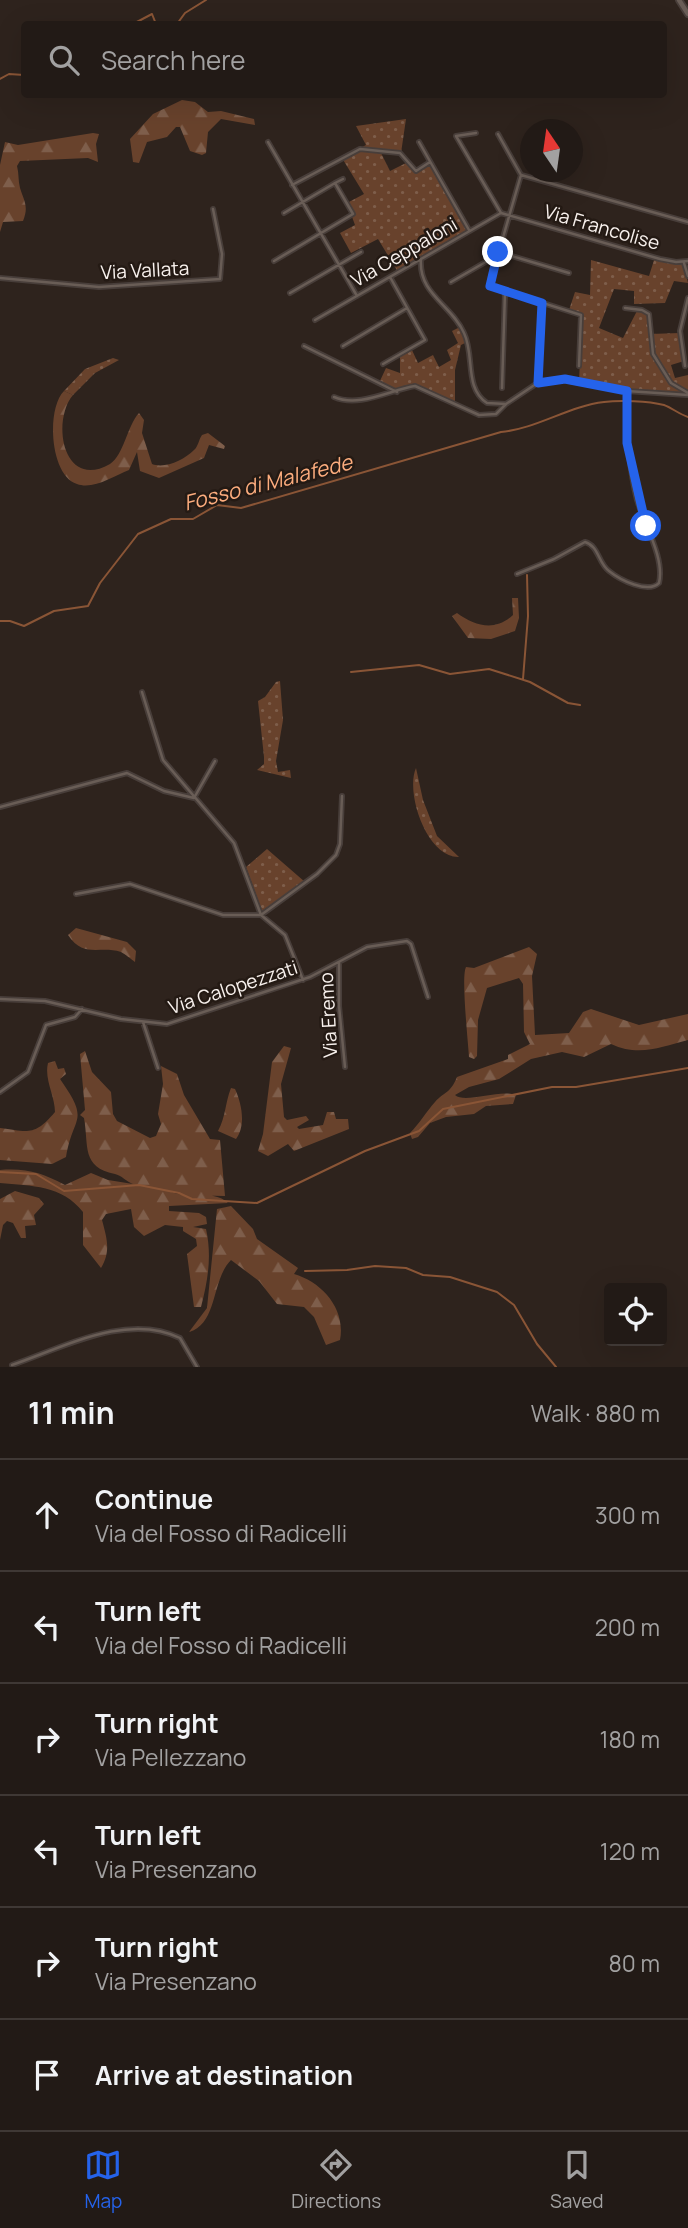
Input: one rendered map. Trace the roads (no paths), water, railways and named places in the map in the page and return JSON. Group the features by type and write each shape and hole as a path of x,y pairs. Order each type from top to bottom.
{"main road":[{"path":"679,0 688,14"}],"street":[{"path":"477,133 456,136 501,213 509,215"},
{"path":"498,134 520,173"},
{"path":"268,142 357,296"},
{"path":"419,142 469,231"},
{"path":"292,185 362,148 401,153 416,171 430,162"},
{"path":"520,178 489,286 581,314 579,366"},
{"path":"284,213 343,179"},
{"path":"546,182 688,222"},
{"path":"274,261 353,214 335,183"},
{"name":"Via Vallata","path":"0,278 99,287 220,279 223,257 213,209"},
{"name":"Via Ceppaloni","path":"315,320 501,213"},
{"name":"Via Francolise","path":"509,215 660,259 686,261"},
{"path":"290,293 361,252"},
{"path":"451,282 497,254 569,273"},
{"path":"421,259 427,288 465,334 477,395 488,404 506,404"},
{"path":"686,261 688,276"},
{"path":"383,364 425,340 390,277"},
{"path":"502,388 505,292"},
{"path":"685,366 680,327 688,298"},
{"path":"538,383 542,303"},
{"path":"343,346 407,308"},
{"path":"625,308 642,310 649,314 653,353 671,383 688,394"},
{"path":"681,346 688,344"},
{"path":"304,346 397,392"},
{"path":"334,397 344,401 417,386 482,415 495,415 506,404 538,383 565,379 627,391 688,394"},
{"path":"517,574 586,542 592,545 611,573 645,588 659,585 660,570 631,471 627,391"},
{"path":"142,691 162,758 234,844 261,915 285,935 303,980"},
{"path":"194,798 215,761"},
{"path":"0,807 127,773 164,791 194,798"},
{"path":"76,894 130,884 223,915 261,915 317,874 336,855 340,844 342,796"},
{"name":"Via Calopezzati","path":"0,999 42,1000 143,1022 172,1023 303,980 367,947 408,941 428,998"},
{"name":"Via Eremo","path":"339,962 339,1006 345,1067"},
{"path":"0,1092 18,1082 30,1070 46,1025 77,1016 82,1009"},
{"path":"143,1022 158,1068"},
{"path":"12,1365 106,1331 144,1330 180,1338 197,1367"}],"waterway":[{"path":"179,21 185,13 206,0"},
{"path":"139,21 152,14 155,21"},
{"path":"0,79 9,74 21,75"},
{"name":"Fosso di Malafede","path":"0,621 24,626 54,611 88,606 100,583 138,534 171,519 193,519 217,505 241,508 501,432 527,427 591,404 618,401 650,403 664,405 688,417"},
{"path":"523,679 528,616 527,575"},
{"path":"351,672 419,665 450,674 489,669 530,682 568,703 580,705"},
{"path":"0,1172 36,1174 64,1191 139,1185 179,1193 192,1199 257,1203 365,1151 419,1131 443,1109 552,1087 576,1087 688,1068"},
{"path":"305,1271 375,1266 406,1268 423,1275 450,1277 497,1292 514,1305 537,1344 556,1367"}]}
